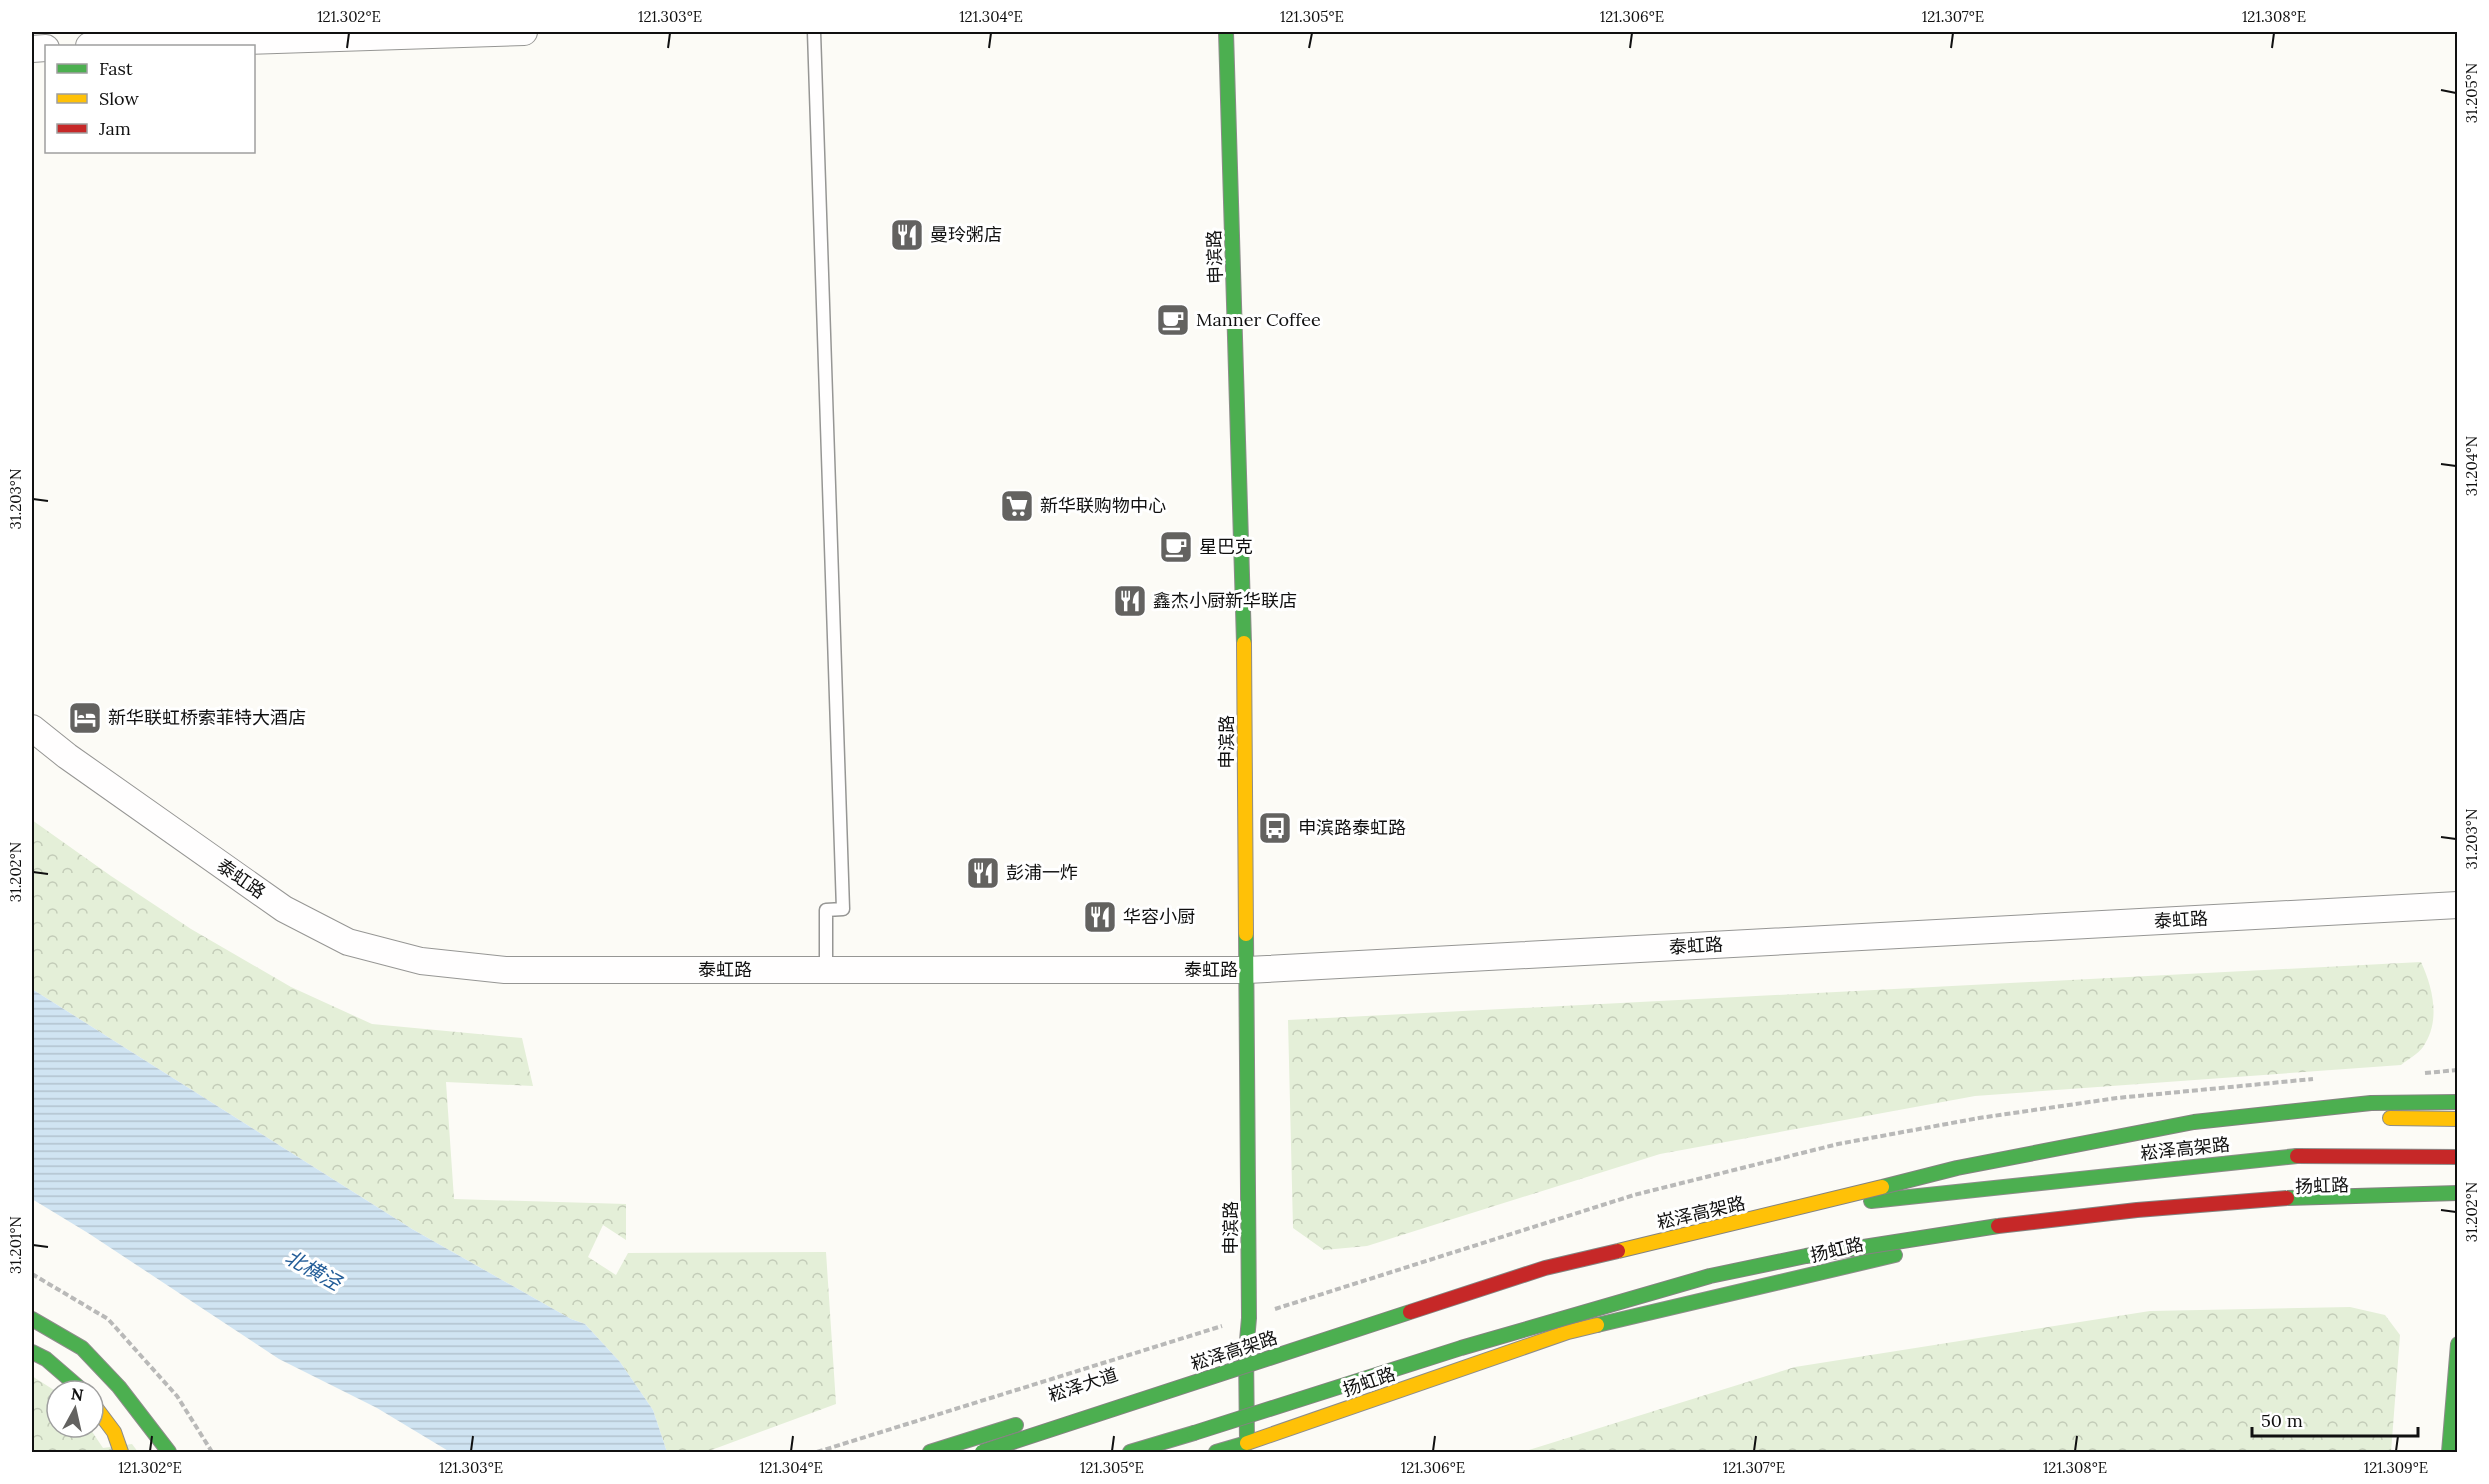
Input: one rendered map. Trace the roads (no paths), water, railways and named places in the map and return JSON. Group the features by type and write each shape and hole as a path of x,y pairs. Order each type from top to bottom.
{"main road":[{"name":"申滨路","path":"1226,32 1245,667 1244,833 1249,1318 1246,1352 1247,1448"},
{"path":"1801,1208 1957,1168 2194,1122 2371,1103 2457,1102"},
{"path":"1167,1377 1246,1352 1640,1242 2095,1145 2341,1117 2457,1119"},
{"name":"崧泽高架路","path":"982,1452 1545,1268 1801,1208 2302,1155 2457,1157"},
{"path":"1130,1452 1574,1314 1723,1273 1855,1247 2150,1208 2282,1198 2457,1193"},
{"name":"扬虹路","path":"1247,1448 1568,1332 1903,1253 2212,1207 2457,1200"},
{"path":"36,1321 82,1348 119,1387 169,1452"},
{"path":"2449,1452 2457,1344"},
{"path":"32,1352 46,1359 69,1379"},
{"path":"105,1420 114,1432 121,1452"},
{"name":"崧泽大道","path":"930,1452 1032,1420"},
{"path":"1158,1452 1194,1433"},
{"path":"1216,1452 1247,1448"}],"street":[{"path":"120,45 524,32"},
{"name":"泰虹路","path":"32,728 67,756 284,909 348,942 421,961 505,970 1247,970 2457,905"}],"lane":[{"path":"814,32 843,909 826,910 826,970"}],"water":[{"name":"北横泾","path":"32,989 412,1229 571,1319 585,1324 620,1362 653,1410 667,1452 450,1452 377,1408 279,1359 88,1233 32,1199"}],"place":[{"name":"曼玲粥店","path":"907,235"},
{"name":"Manner Coffee","path":"1173,320"},
{"name":"新华联购物中心","path":"1017,506"},
{"name":"星巴克","path":"1176,547"},
{"name":"鑫杰小厨新华联店","path":"1130,601"},
{"name":"新华联虹桥索菲特大酒店","path":"85,718"},
{"name":"申滨路泰虹路","path":"1275,828"},
{"name":"彭浦一炸","path":"983,873"},
{"name":"华容小厨","path":"1100,917"}]}
